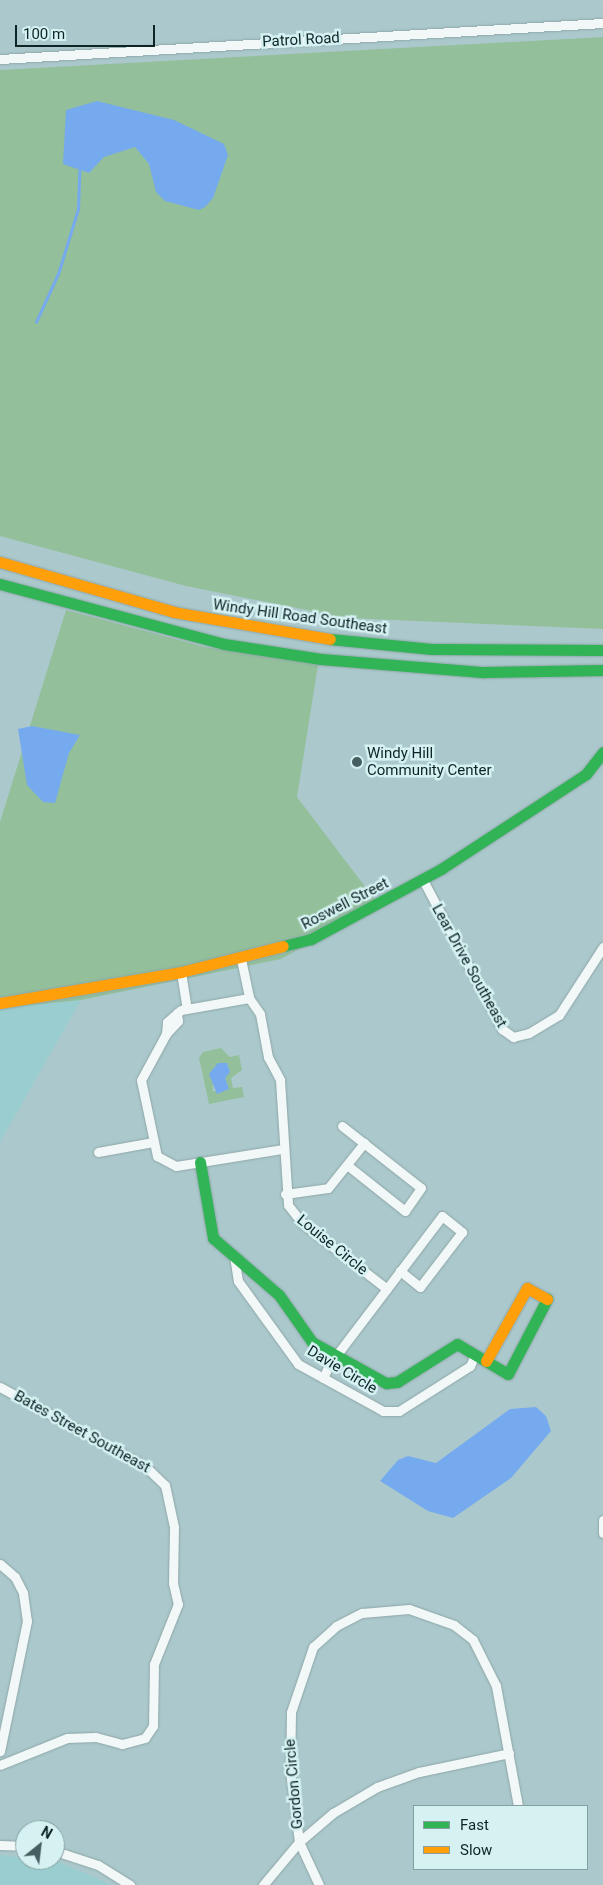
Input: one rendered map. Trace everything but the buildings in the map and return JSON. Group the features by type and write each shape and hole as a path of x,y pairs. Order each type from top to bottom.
{"street":[{"name":"Patrol Road","path":"0,59 603,23"},
{"name":"Windy Hill Road Southeast","path":"0,562 174,612 303,636 441,649 603,650"},
{"path":"0,584 214,642 321,659 484,672 603,670"},
{"name":"Roswell Street","path":"0,1004 181,972 241,959 311,939 422,880 586,774 603,752"},
{"path":"586,774 603,763"},
{"name":"Lear Drive Southeast","path":"422,880 502,1029 513,1037 529,1033 559,1015 603,947"},
{"path":"241,959 249,998 260,1014 268,1057 280,1080 285,1194 324,1190 364,1143"},
{"path":"181,972 187,1008"},
{"path":"249,998 187,1008 177,1013 176,1025 166,1034 141,1080 153,1142 158,1156 172,1166 282,1149"},
{"path":"342,1126 422,1188 404,1211 347,1165"},
{"path":"98,1152 153,1142"},
{"name":"Davie Circle","path":"200,1162 213,1238 279,1295 312,1342 392,1383 457,1344 508,1374 549,1300 527,1288 486,1361"},
{"name":"Louise Circle","path":"285,1194 291,1211 303,1224 387,1289"},
{"path":"323,1378 337,1356 400,1271 442,1216 462,1232 420,1286 400,1271"},
{"name":"Davie Circle","path":"234,1256 238,1281 298,1364 393,1413 470,1366 475,1355"},
{"name":"Bates Street Southeast","path":"0,1387 161,1479 171,1502 173,1583 178,1604 154,1664 153,1726 145,1738 122,1744 95,1737 67,1738 0,1764"},
{"path":"603,1520 603,1533"},
{"path":"0,1564 23,1594 26,1621 0,1751"},
{"name":"Gordon Circle","path":"319,1885 300,1842 288,1739 301,1674 313,1647 336,1626 362,1613 409,1609 454,1625 473,1640 496,1686 518,1805"},
{"path":"263,1885 300,1842 333,1813 377,1787 418,1772 509,1753"},
{"path":"0,1845 15,1846"},
{"path":"65,1854 98,1865 130,1885"}],"shaded area":[{"path":"81,1000 0,1142 0,1008"},
{"path":"0,1855 15,1857 15,1870 65,1870 65,1865 112,1885 0,1885"}],"green space":[{"path":"603,37 603,629 347,618 186,586 0,536 0,70"},
{"path":"66,610 205,647 318,665 297,797 379,905 281,959 81,1000 0,1008 0,822"},
{"path":"221,1048 230,1057 239,1055 242,1070 231,1078 233,1088 242,1087 244,1097 209,1104 199,1058 203,1052","holes":["227,1063 230,1072 225,1073 226,1091 213,1091 214,1067"]}],"water":[{"path":"97,101 174,120 224,144 228,155 213,198 205,207 199,210 165,201 156,192 149,164 135,147 104,157 89,173 63,164 66,110"},
{"path":"32,726 80,735 69,753 55,803 43,802 27,785 18,729"},
{"path":"218,1063 227,1063 230,1072 225,1078 229,1089 217,1094 209,1074"},
{"path":"536,1407 546,1416 551,1431 511,1478 453,1518 428,1511 380,1481 398,1460 408,1456 436,1463 510,1409"}],"waterway":[{"path":"36,322 58,274 78,209 79,171"}],"traffic: fast":[{"path":"0,584 224,644 321,659 484,672 603,670"},
{"path":"330,639 432,649 603,650"},
{"path":"283,946 311,939 441,869 586,774 603,752"},
{"path":"200,1162 213,1238 279,1295 312,1342 386,1383 397,1382 457,1344 508,1374 547,1299"}],"traffic: slow":[{"path":"0,562 174,612 330,639"},
{"path":"0,1003 181,972 283,946"},
{"path":"486,1361 527,1288 547,1299"}],"place":[{"name":"Windy Hill Community Center","path":"357,762"}]}
